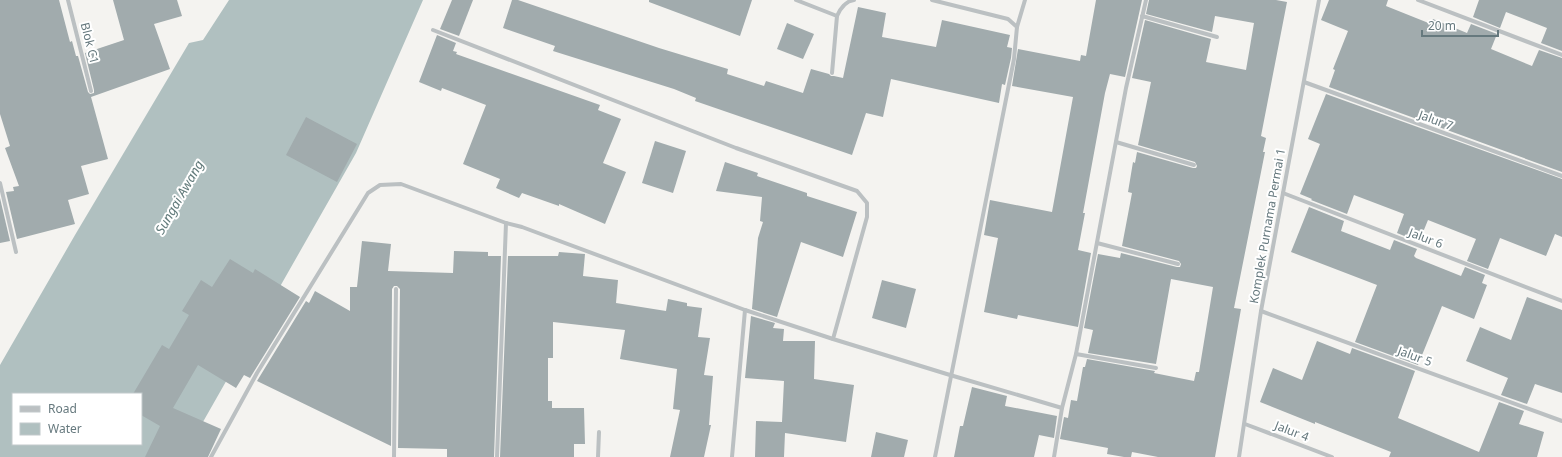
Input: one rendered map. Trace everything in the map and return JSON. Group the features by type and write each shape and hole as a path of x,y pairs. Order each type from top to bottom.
{"street":[{"name":"Blok C1","path":"68,0 91,91"},
{"path":"796,0 838,16"},
{"path":"832,74 840,9 851,0 854,0"},
{"path":"932,0 1008,19 1017,27"},
{"path":"935,457 950,375 1014,59 1017,27 1025,0"},
{"path":"1054,457 1062,408 1076,354 1116,142 1146,0"},
{"name":"Komplek Purnama Permai 1","path":"1239,457 1261,310 1319,0"},
{"path":"1418,0 1562,55"},
{"path":"1142,16 1217,37"},
{"path":"433,30 728,145 857,191 867,203 867,218 833,339"},
{"name":"Jalur 7","path":"1304,82 1562,176"},
{"path":"1116,142 1194,165"},
{"path":"0,183 16,252"},
{"path":"211,457 258,373 368,193 380,185 401,184 506,223 522,227 745,310 833,339 1062,408"},
{"name":"Jalur 6","path":"1283,193 1562,301"},
{"path":"497,457 506,223"},
{"path":"1097,243 1178,264"},
{"path":"394,457 396,289"},
{"path":"732,457 745,310"},
{"name":"Jalur 5","path":"1261,310 1562,421"},
{"path":"1076,354 1156,368"},
{"name":"Jalur 4","path":"1245,424 1332,457"},
{"path":"598,457 599,432"}],"water":[{"name":"Sungai Awang","path":"229,0 423,0 356,153 183,457 0,457 0,365 189,43 203,40"}],"building":[{"path":"0,0 59,0 70,42 72,41 76,56 78,56 88,92 90,94 94,93 94,90 85,53 124,40 113,0 177,0 182,16 154,24 170,69 91,97 108,159 81,166 89,194 68,200 75,224 17,239 6,192 14,191 13,187 19,186 5,148 10,146 0,114"},
{"path":"452,0 473,0 459,36 440,29"},
{"path":"512,0 518,0 659,48 728,69 727,74 764,86 766,81 803,93 811,69 829,74 831,76 843,78 858,7 886,13 882,37 936,47 942,20 1010,35 1007,47 1012,48 1011,58 1005,85 1002,84 999,103 891,79 883,117 866,113 852,155 695,101 696,98 674,89 553,51 555,46 503,28"},
{"path":"649,0 752,0 740,36 649,2"},
{"path":"1096,0 1142,0 1125,77 1110,74 1105,93 1083,213 1085,213 1078,250 1091,253 1078,327 1018,315 1017,319 984,312 998,238 984,235 990,200 1052,212 1073,97 1012,86 1018,49 1080,61 1081,55 1086,56"},
{"path":"1149,0 1276,0 1287,2 1261,136 1266,138 1263,152 1265,152 1234,308 1241,309 1215,457 1158,457 1132,452 1131,457 1124,457 1107,454 1108,448 1060,439 1064,417 1068,418 1071,400 1077,401 1083,367 1085,367 1087,359 1155,371 1154,373 1194,381 1196,372 1199,372 1213,287 1171,279 1156,364 1088,353 1093,330 1084,328 1098,254 1120,258 1121,253 1177,267 1180,267 1181,264 1179,261 1122,246 1132,193 1128,192 1133,162 1135,163 1137,152 1193,168 1196,168 1197,166 1195,162 1138,145 1151,82 1132,78 1145,20 1211,39 1206,62 1246,70 1254,23 1215,16 1212,32 1146,14"},
{"path":"1329,0 1388,0 1386,6 1431,24 1433,19 1467,33 1471,24 1497,34 1491,49 1532,66 1539,50 1562,58 1562,172 1329,87 1335,70 1333,69 1348,31 1321,20"},
{"path":"1479,0 1562,0 1562,51 1541,43 1547,28 1506,12 1500,28 1473,17"},
{"path":"787,23 814,34 803,59 777,49"},
{"path":"437,35 456,43 453,51 457,52 456,54 600,105 598,110 621,119 603,163 626,172 605,224 559,204 559,206 522,193 519,198 496,188 500,179 463,164 486,105 442,88 441,91 419,82"},
{"path":"1326,94 1562,179 1562,237 1555,234 1546,256 1500,238 1488,269 1467,261 1476,239 1471,237 1428,220 1419,242 1397,233 1404,214 1354,195 1347,214 1311,200 1312,199 1300,194 1320,144 1308,139"},
{"path":"306,117 357,144 337,182 286,155"},
{"path":"655,141 686,151 673,193 642,183"},
{"path":"725,162 758,173 757,176 807,193 807,196 857,212 843,257 801,242 777,317 752,309 758,238 763,222 760,221 762,197 716,191"},
{"path":"0,198 10,241 0,243"},
{"path":"1309,207 1344,221 1341,231 1390,250 1394,240 1417,249 1414,256 1416,258 1461,276 1465,267 1485,275 1482,283 1487,285 1474,319 1442,306 1418,365 1355,342 1377,285 1291,252"},
{"path":"362,241 391,244 388,271 453,273 454,251 488,252 488,256 501,256 494,457 447,457 447,449 398,448 400,289 397,286 394,286 392,289 391,446 257,381 306,301 309,303 315,291 350,311 350,287 357,287"},
{"path":"559,252 585,254 583,276 618,280 616,303 666,311 668,299 687,303 687,306 702,308 698,337 710,338 704,375 713,376 709,425 711,425 704,457 670,457 680,410 673,409 677,369 620,359 625,330 553,322 553,358 548,358 548,401 552,401 552,408 584,408 585,444 574,444 574,457 500,457 508,256 558,256"},
{"path":"230,259 253,273 255,269 300,297 250,378 244,375 236,388 198,365 173,408 221,429 208,457 145,457 160,426 142,416 142,393 134,393 162,345 169,349 189,315 182,311 201,280 212,287"},
{"path":"882,280 916,289 906,328 872,318"},
{"path":"1527,297 1562,310 1562,393 1535,384 1527,404 1501,395 1508,378 1466,361 1480,327 1511,340"},
{"path":"751,316 775,323 773,328 784,329 783,341 815,341 814,379 854,385 846,442 785,433 784,457 755,457 756,421 782,422 784,381 745,378"},
{"path":"1317,341 1350,354 1352,348 1415,371 1398,418 1479,452 1499,402 1524,411 1519,424 1544,432 1537,457 1389,457 1391,452 1260,402 1273,368 1302,380"},
{"path":"972,387 1007,396 1005,406 1057,416 1054,438 1039,435 1034,457 954,457 960,426 963,426"},
{"path":"876,432 908,440 904,457 871,457"}]}
